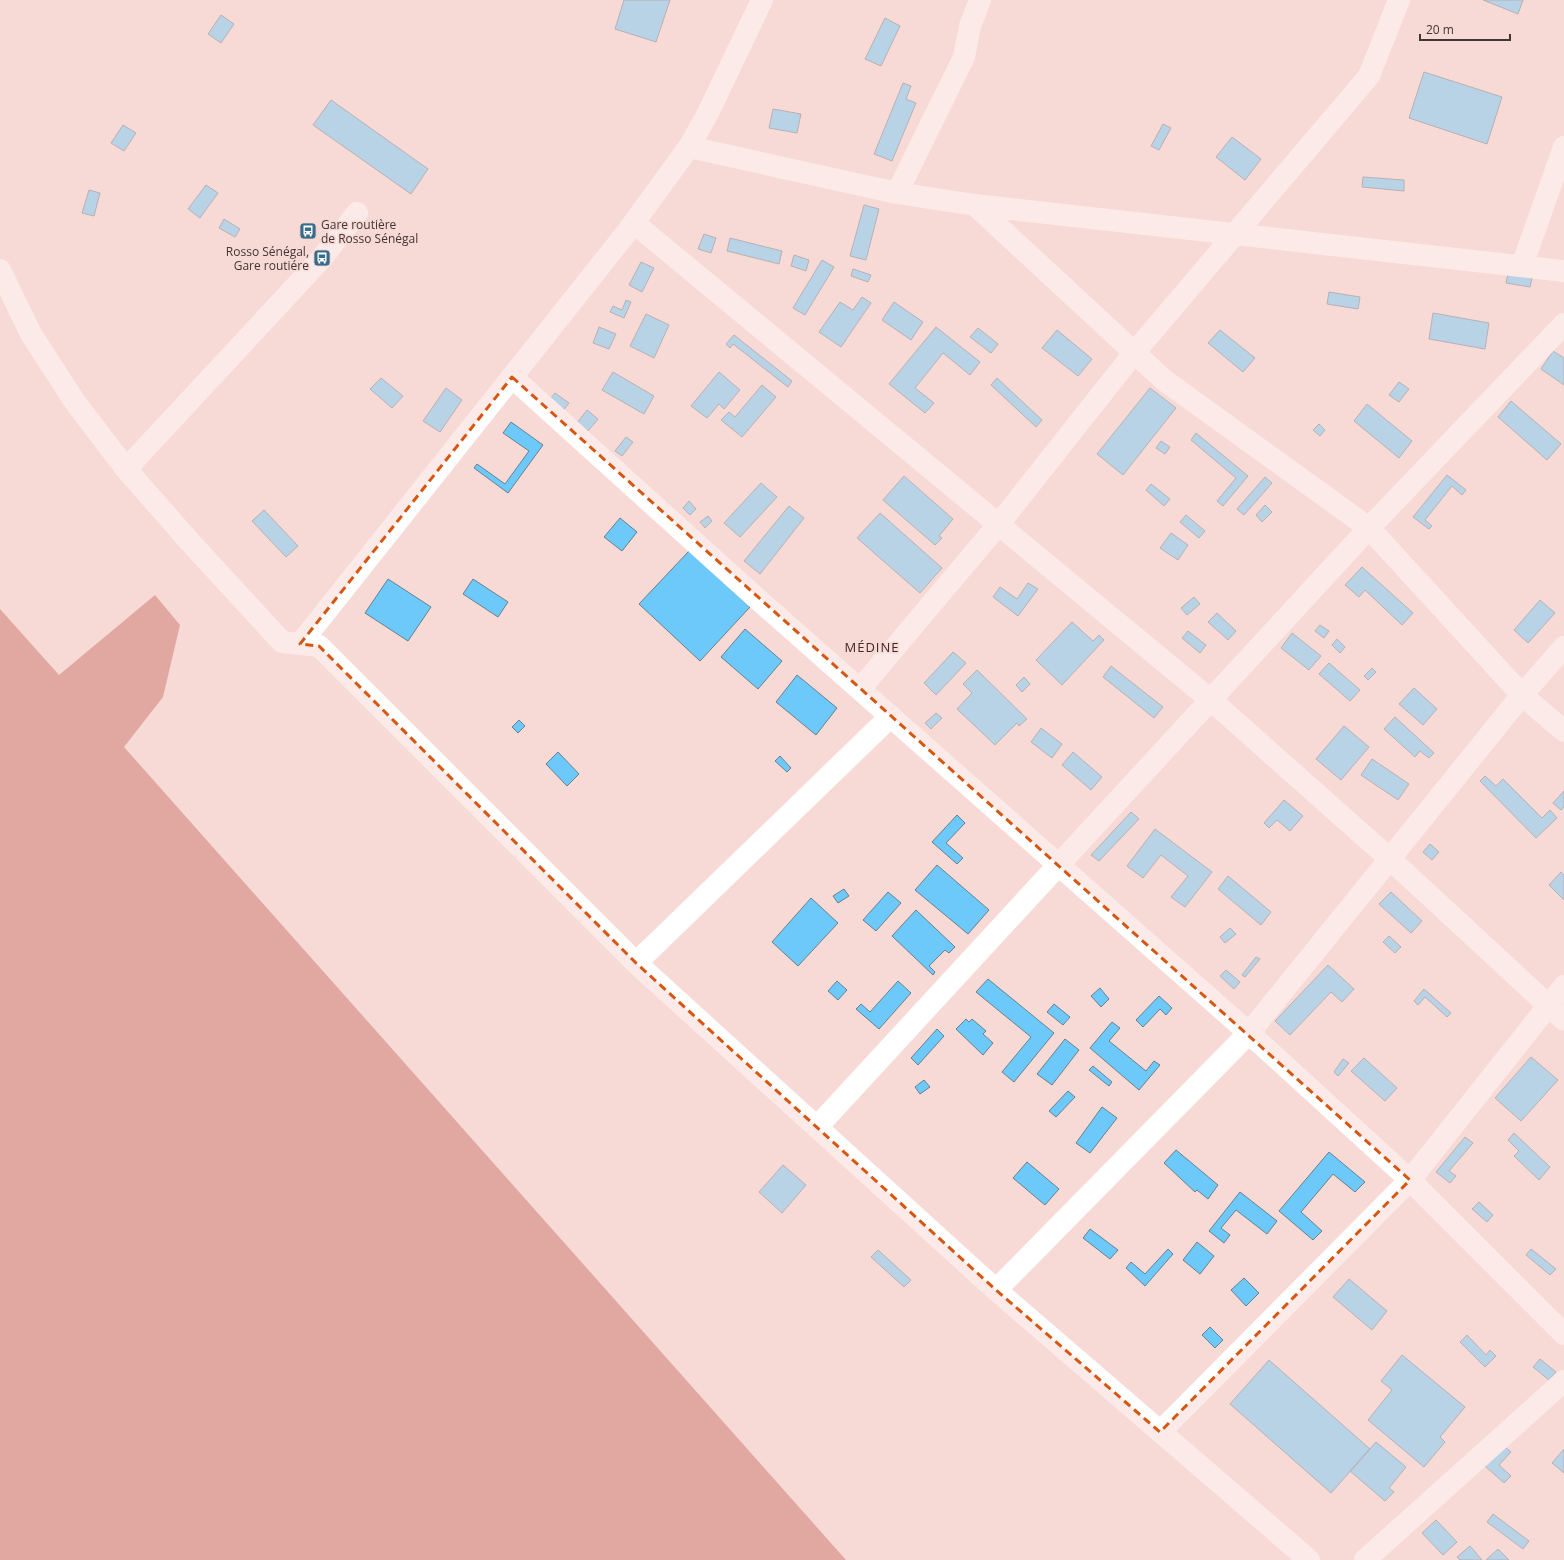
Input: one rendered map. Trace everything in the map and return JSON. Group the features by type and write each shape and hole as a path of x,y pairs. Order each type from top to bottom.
{"main road":[{"path":"300,644 634,223 689,147 708,113 762,0"},
{"path":"897,193 964,57 970,26 980,0"},
{"path":"860,689 998,525 1134,353 1369,76 1399,0"},
{"path":"689,147 897,193 975,205 1564,271"},
{"path":"1522,266 1564,147"},
{"path":"975,205 1164,380 1369,528 1522,695 1564,731"},
{"path":"126,469 322,258 357,214"},
{"path":"634,223 1212,701 1390,859 1564,1020"},
{"path":"0,270 31,334 75,402 126,469 190,542 282,642 319,646 636,963 996,1290 1309,1560"},
{"path":"817,1127 1058,865 1212,701 1369,528 1564,324"},
{"path":"512,377 753,594 1249,1033 1410,1180 1564,1334"},
{"path":"996,1290 1249,1033 1522,695 1564,646"},
{"path":"636,963 891,716"},
{"path":"1160,1432 1410,1180 1564,986"},
{"path":"1365,1560 1564,1381"}],"highlighted area":[{"path":"512,377 1410,1180 1160,1432 996,1290 636,963 319,646 300,644"}],"shaded area":[{"path":"155,595 180,625 163,697 124,747 846,1560 0,1560 0,609 59,675"}],"building":[{"path":"624,0 670,0 656,42 615,29"},
{"path":"1483,0 1523,0 1518,14"},
{"path":"221,15 234,24 221,43 208,34"},
{"path":"885,18 900,26 881,66 865,59"},
{"path":"1424,72 1502,97 1487,144 1409,118"},
{"path":"903,83 911,86 906,99 916,103 892,161 874,154"},
{"path":"331,100 428,169 411,194 313,125"},
{"path":"773,109 801,114 797,133 769,128"},
{"path":"1163,124 1171,128 1159,150 1151,146"},
{"path":"123,125 136,133 124,151 111,143"},
{"path":"1232,137 1261,159 1245,180 1216,157"},
{"path":"1363,177 1404,180 1404,191 1362,187"},
{"path":"206,185 218,193 200,218 188,209"},
{"path":"89,190 100,193 94,216 82,213"},
{"path":"864,205 879,209 866,260 850,256"},
{"path":"224,219 240,229 235,237 219,228"},
{"path":"704,234 716,238 711,253 698,249"},
{"path":"730,238 782,251 779,264 727,251"},
{"path":"794,255 809,260 806,271 791,266"},
{"path":"822,260 834,267 805,315 793,308"},
{"path":"641,262 654,268 642,292 629,285"},
{"path":"853,269 871,275 868,282 851,276"},
{"path":"1508,273 1532,278 1530,287 1506,283"},
{"path":"1329,292 1360,297 1358,309 1327,304"},
{"path":"862,297 871,303 841,347 819,332 840,302 853,310"},
{"path":"626,300 631,302 624,318 610,312 613,306 622,310"},
{"path":"894,302 923,322 911,340 882,320"},
{"path":"1433,313 1489,323 1485,349 1429,339"},
{"path":"646,314 669,325 654,358 630,346"},
{"path":"599,327 616,334 609,349 593,343"},
{"path":"936,327 980,362 970,375 943,353 915,388 934,403 925,413 889,384"},
{"path":"978,328 998,344 991,353 970,337"},
{"path":"1057,330 1092,359 1078,376 1042,348"},
{"path":"1220,330 1255,358 1243,372 1208,343"},
{"path":"734,335 792,381 788,387 733,344 730,348 726,344"},
{"path":"1553,351 1564,358 1564,385 1541,369"},
{"path":"613,372 654,396 644,414 602,390"},
{"path":"719,372 740,390 724,409 719,404 707,418 691,406"},
{"path":"381,378 403,396 392,408 370,389"},
{"path":"997,378 1042,420 1036,427 991,385"},
{"path":"1399,382 1409,389 1399,402 1389,395"},
{"path":"762,385 776,397 742,437 721,420 729,412 735,417"},
{"path":"446,388 462,400 440,432 423,421"},
{"path":"1150,388 1176,408 1123,475 1097,454"},
{"path":"555,393 569,403 562,412 548,402"},
{"path":"1511,401 1561,444 1547,460 1498,417"},
{"path":"1367,404 1412,441 1399,458 1354,421"},
{"path":"587,410 598,419 588,431 577,423"},
{"path":"511,422 543,445 508,493 474,468 477,464 505,484 529,451 503,433"},
{"path":"1319,424 1325,430 1320,436 1313,430"},
{"path":"1196,433 1248,476 1223,506 1217,501 1236,478 1191,440"},
{"path":"626,437 633,442 622,456 615,451"},
{"path":"1161,441 1170,447 1165,454 1156,448"},
{"path":"1447,475 1466,490 1462,495 1452,486 1425,520 1432,526 1429,529 1413,517"},
{"path":"904,476 953,519 939,536 942,538 935,545 883,500"},
{"path":"1265,477 1272,483 1244,515 1237,509"},
{"path":"761,483 777,497 740,537 724,523"},
{"path":"1151,484 1170,499 1164,506 1146,490"},
{"path":"689,501 696,509 690,515 683,508"},
{"path":"1265,505 1272,512 1262,522 1256,515"},
{"path":"789,506 804,518 760,574 744,561"},
{"path":"264,510 298,546 286,557 252,521"},
{"path":"880,513 942,568 920,593 857,538"},
{"path":"1186,515 1205,531 1199,538 1180,522"},
{"path":"708,516 712,521 705,528 700,522"},
{"path":"620,518 637,532 622,551 604,537"},
{"path":"1171,533 1188,545 1178,560 1160,548"},
{"path":"689,551 750,607 700,661 639,604"},
{"path":"1362,567 1413,613 1402,625 1365,590 1359,597 1345,585"},
{"path":"388,579 431,607 408,641 365,613"},
{"path":"473,579 508,602 498,617 463,594"},
{"path":"1028,583 1038,589 1018,616 993,597 1000,587 1017,599"},
{"path":"1194,597 1200,604 1187,615 1181,608"},
{"path":"1540,600 1555,613 1528,643 1514,630"},
{"path":"1217,613 1236,631 1228,640 1208,622"},
{"path":"1072,622 1093,641 1099,635 1104,640 1062,685 1036,660"},
{"path":"1320,625 1329,631 1324,638 1315,631"},
{"path":"745,629 782,661 758,689 721,657"},
{"path":"1188,631 1206,645 1200,653 1182,638"},
{"path":"1292,633 1321,656 1309,670 1281,648"},
{"path":"1337,639 1345,647 1340,653 1332,645"},
{"path":"953,652 966,663 936,695 924,683"},
{"path":"1329,663 1360,690 1350,701 1319,674"},
{"path":"1111,666 1163,707 1154,718 1103,677"},
{"path":"1372,668 1376,672 1368,680 1364,676"},
{"path":"977,670 1027,719 1019,726 1017,723 995,745 957,709 972,693 963,684"},
{"path":"797,675 837,708 816,735 776,702"},
{"path":"1024,677 1030,684 1022,692 1016,685"},
{"path":"1414,688 1437,709 1423,725 1399,704"},
{"path":"936,713 942,718 931,729 925,723"},
{"path":"1395,717 1434,753 1429,758 1420,751 1415,757 1384,729"},
{"path":"519,720 525,726 518,733 512,727"},
{"path":"1344,726 1369,747 1341,780 1316,759"},
{"path":"1041,728 1062,744 1052,758 1031,742"},
{"path":"558,752 579,774 567,786 546,764"},
{"path":"1073,752 1102,777 1091,790 1062,765"},
{"path":"780,756 791,768 787,772 775,761"},
{"path":"1372,759 1409,784 1398,800 1361,775"},
{"path":"1485,776 1496,786 1503,779 1542,818 1550,810 1557,818 1536,838 1480,781"},
{"path":"1564,791 1564,807 1561,810 1553,803"},
{"path":"1284,800 1303,816 1290,831 1277,820 1269,828 1264,823"},
{"path":"1131,812 1139,819 1099,861 1091,855"},
{"path":"957,815 965,823 946,843 963,858 957,864 932,842"},
{"path":"1155,829 1212,872 1185,907 1171,897 1188,876 1161,855 1143,878 1127,866"},
{"path":"1430,844 1439,852 1432,860 1423,852"},
{"path":"937,865 989,910 968,934 915,890"},
{"path":"1561,872 1564,875 1564,900 1549,885"},
{"path":"1228,876 1271,912 1261,925 1218,889"},
{"path":"844,889 849,896 838,903 833,896"},
{"path":"888,892 901,903 876,931 863,920"},
{"path":"1391,892 1422,921 1411,933 1379,904"},
{"path":"811,898 838,923 798,966 772,942"},
{"path":"916,910 955,947 949,953 945,950 929,966 935,972 933,975 892,936"},
{"path":"1230,928 1236,934 1225,943 1220,937"},
{"path":"1389,936 1401,947 1395,953 1383,942"},
{"path":"1256,957 1260,959 1245,977 1242,975"},
{"path":"1328,965 1354,989 1342,1002 1331,992 1290,1035 1275,1021"},
{"path":"1226,970 1240,982 1234,989 1220,976"},
{"path":"988,979 1054,1033 1014,1082 1002,1072 1031,1037 976,992"},
{"path":"837,981 847,990 838,1000 828,991"},
{"path":"898,981 911,993 879,1029 856,1009 861,1004 870,1012"},
{"path":"1100,988 1109,999 1101,1007 1091,996"},
{"path":"1424,989 1451,1013 1447,1017 1425,997 1418,1005 1414,1001"},
{"path":"1159,996 1172,1008 1166,1015 1160,1009 1143,1027 1136,1020"},
{"path":"1054,1004 1070,1017 1063,1025 1047,1012"},
{"path":"966,1019 969,1022 972,1019 986,1031 983,1034 993,1043 983,1055 956,1029"},
{"path":"1112,1022 1120,1028 1109,1041 1146,1071 1154,1061 1160,1065 1139,1090 1090,1048"},
{"path":"937,1029 944,1036 918,1065 911,1058"},
{"path":"1065,1039 1079,1050 1052,1085 1037,1074"},
{"path":"1531,1057 1558,1080 1521,1121 1495,1098"},
{"path":"1364,1058 1397,1088 1385,1101 1351,1071"},
{"path":"1343,1059 1349,1063 1338,1076 1334,1072"},
{"path":"1093,1066 1112,1082 1109,1086 1089,1070"},
{"path":"924,1080 930,1087 920,1094 915,1087"},
{"path":"1068,1091 1075,1097 1056,1117 1049,1111"},
{"path":"1102,1107 1117,1118 1090,1153 1076,1143"},
{"path":"1514,1133 1550,1167 1539,1180 1514,1156 1519,1151 1508,1140"},
{"path":"1465,1137 1473,1143 1449,1171 1456,1176 1450,1183 1436,1172"},
{"path":"1176,1150 1218,1185 1208,1199 1197,1190 1195,1192 1164,1163"},
{"path":"1329,1152 1365,1182 1355,1192 1333,1174 1301,1212 1322,1231 1313,1240 1279,1211"},
{"path":"1027,1162 1059,1189 1045,1205 1013,1178"},
{"path":"783,1165 806,1185 782,1213 759,1192"},
{"path":"1240,1192 1277,1221 1267,1234 1236,1210 1221,1228 1230,1235 1224,1243 1209,1231"},
{"path":"1479,1202 1493,1215 1487,1222 1472,1209"},
{"path":"1090,1229 1118,1250 1110,1259 1083,1238"},
{"path":"1197,1242 1214,1256 1200,1274 1183,1260"},
{"path":"1168,1249 1173,1254 1145,1286 1126,1268 1131,1262 1145,1274"},
{"path":"1531,1249 1556,1269 1550,1275 1526,1255"},
{"path":"878,1250 911,1280 904,1287 871,1257"},
{"path":"1244,1278 1259,1293 1246,1306 1231,1290"},
{"path":"1349,1279 1387,1311 1372,1330 1333,1297"},
{"path":"1210,1327 1223,1340 1215,1348 1202,1335"},
{"path":"1467,1335 1486,1355 1490,1350 1496,1356 1485,1367 1460,1342"},
{"path":"1402,1355 1465,1407 1440,1437 1445,1442 1424,1467 1368,1420 1392,1390 1381,1381"},
{"path":"1540,1359 1556,1372 1549,1380 1533,1367"},
{"path":"1269,1360 1370,1449 1331,1493 1230,1404"},
{"path":"1376,1442 1406,1467 1389,1488 1394,1492 1385,1501 1350,1471"},
{"path":"1504,1446 1511,1452 1499,1465 1511,1476 1504,1483 1485,1466"},
{"path":"1564,1449 1564,1473 1552,1463"},
{"path":"1493,1514 1529,1541 1523,1549 1487,1522"},
{"path":"1436,1520 1457,1542 1443,1555 1422,1533"},
{"path":"1470,1546 1482,1560 1460,1560 1457,1557"},
{"path":"1498,1549 1509,1560 1486,1560"}],"place":[{"name":"Gare routière de Rosso Sénégal","path":"308,231"},
{"name":"Rosso Sénégal, Gare routiére","path":"322,258"}],"district":[{"name":"MÉDINE","path":"872,647"}]}
